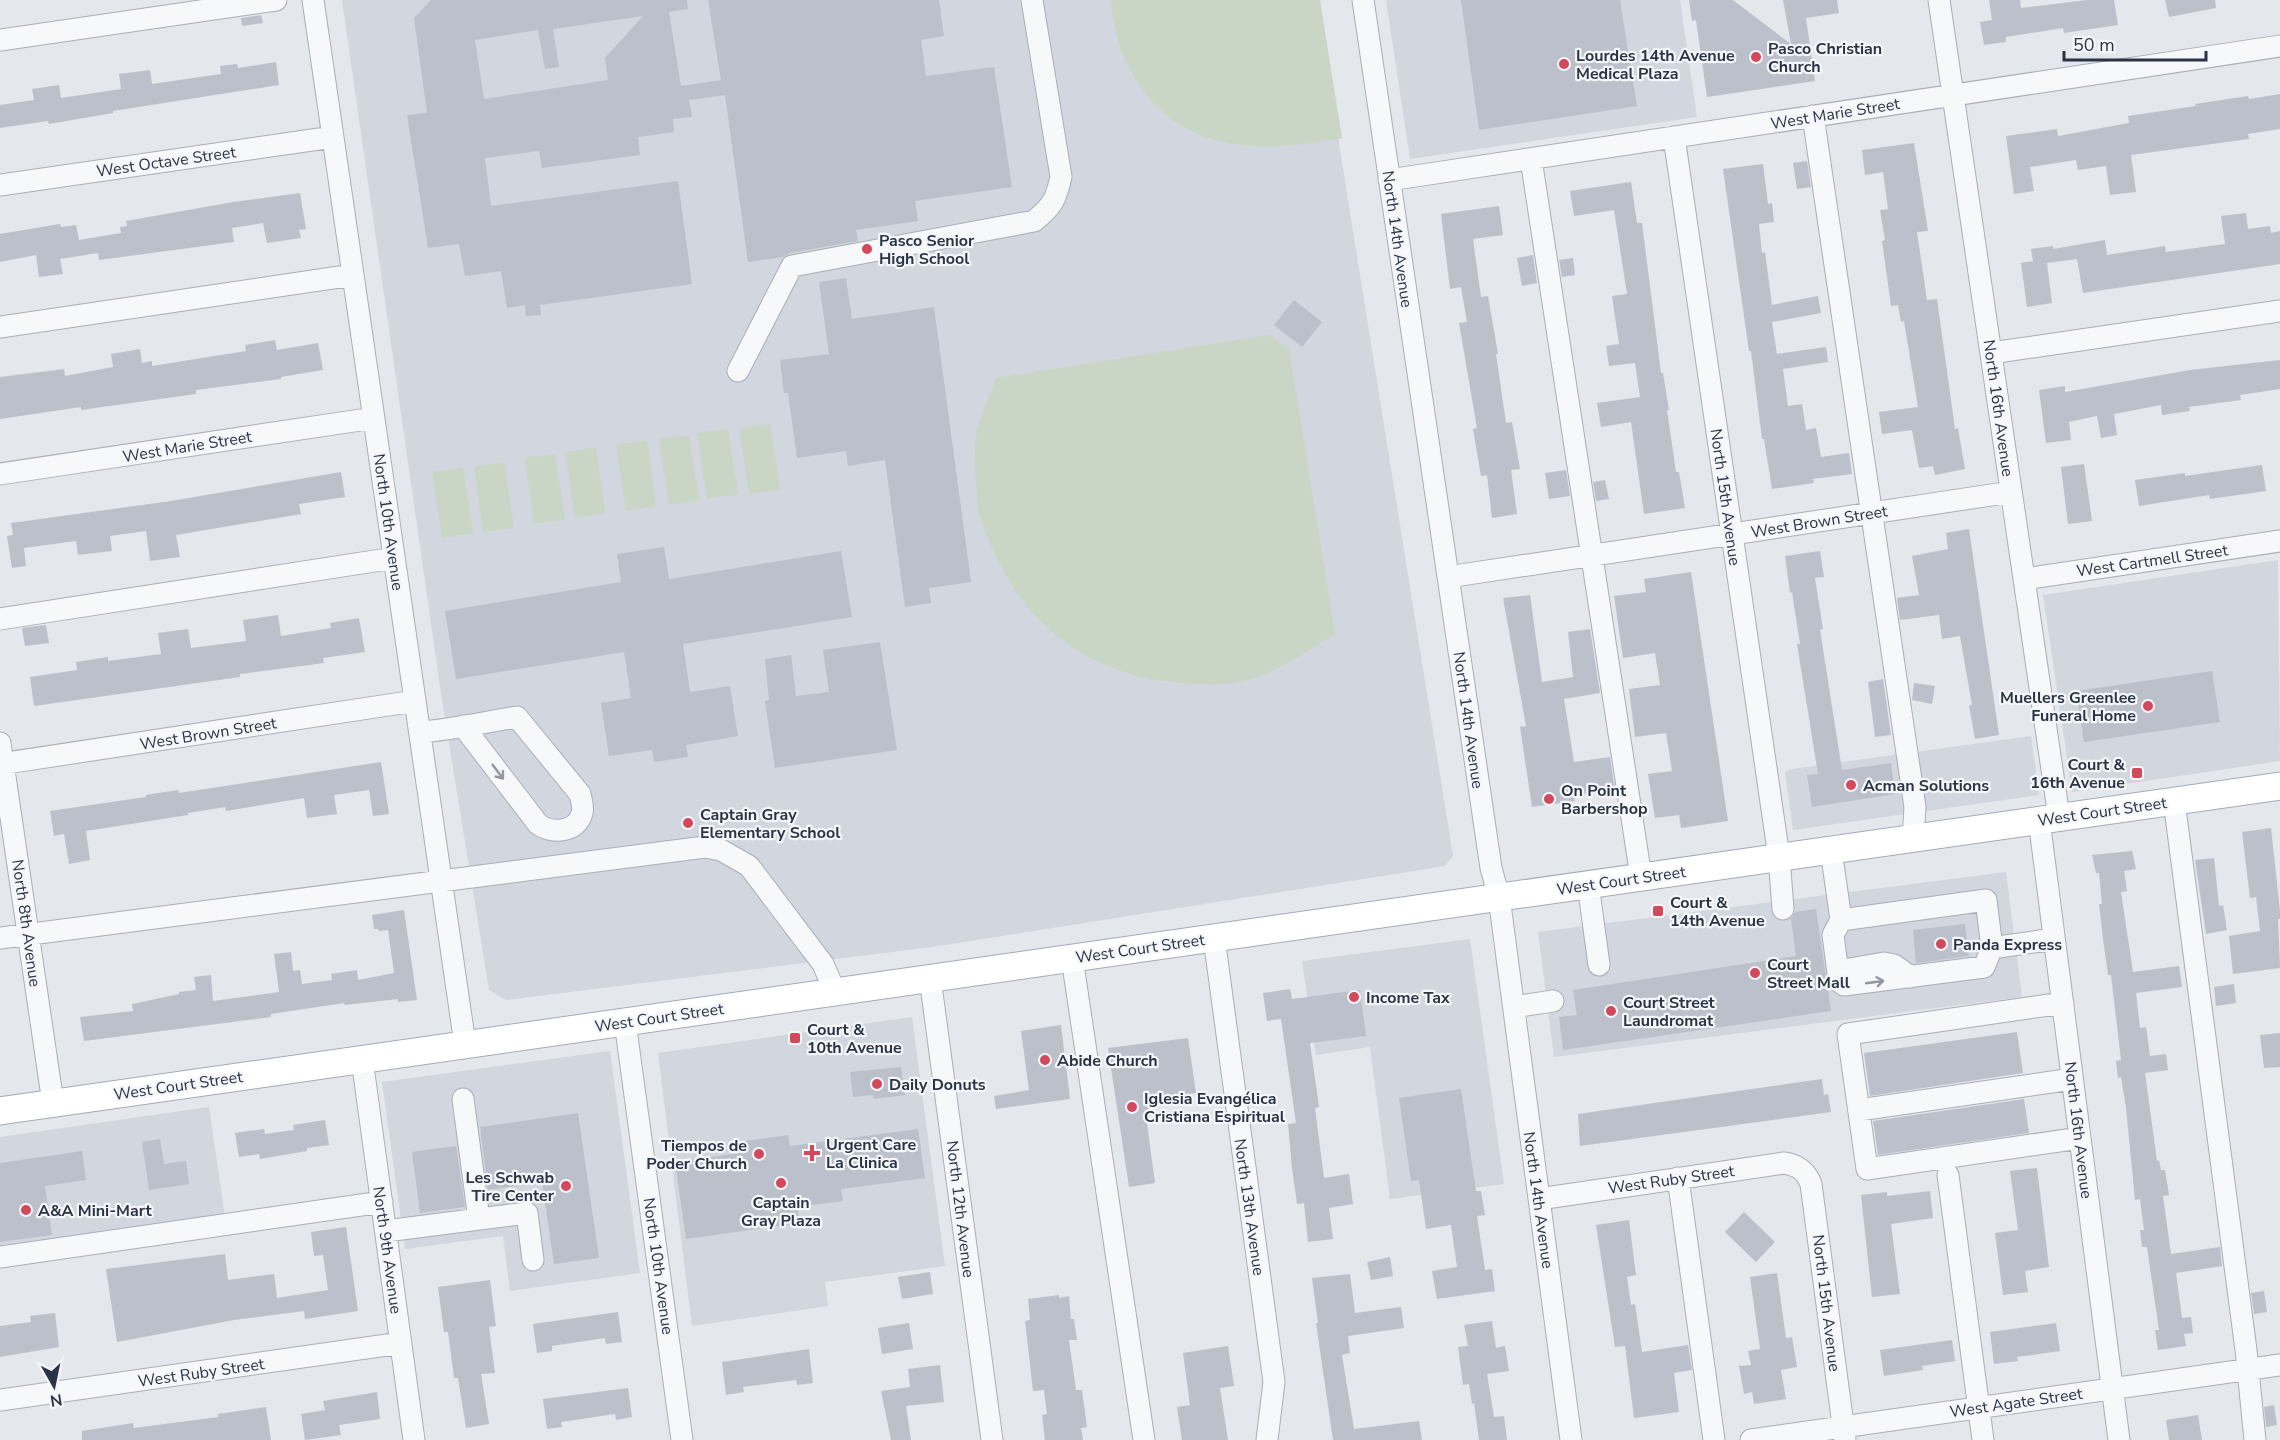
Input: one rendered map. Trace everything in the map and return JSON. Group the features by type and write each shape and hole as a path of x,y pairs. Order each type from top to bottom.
{"main road":[{"name":"West Court Street","path":"0,1111 2280,786"}],"street":[{"path":"0,40 276,0"},
{"name":"North 10th Avenue","path":"313,0 465,1044"},
{"path":"738,371 792,266 1034,221 1049,209 1056,198 1061,177 1032,0"},
{"name":"North 14th Avenue","path":"1363,0 1491,868 1499,897 1571,1440"},
{"name":"North 16th Avenue","path":"1939,0 2024,579 2049,818 2054,939 2119,1440"},
{"name":"West Marie Street","path":"1389,180 2280,46"},
{"path":"1813,116 1915,807 1913,838"},
{"name":"West Octave Street","path":"0,186 333,137"},
{"name":"North 15th Avenue","path":"1674,137 1779,857 1783,909"},
{"path":"1531,159 1641,877"},
{"path":"0,327 353,276"},
{"path":"1991,353 2280,311"},
{"name":"West Marie Street","path":"0,474 374,418"},
{"name":"West Brown Street","path":"1448,577 2012,492"},
{"name":"West Cartmell Street","path":"2024,579 2280,541"},
{"path":"0,619 394,558"},
{"name":"West Brown Street","path":"2,764 415,701"},
{"path":"420,732 517,717 580,794 583,806 582,815 577,822 569,828 557,831 544,829 538,824 463,726"},
{"name":"North 8th Avenue","path":"0,743 53,1103"},
{"path":"2174,801 2246,1350 2255,1440"},
{"path":"0,938 705,847 721,850 742,861 756,874 823,964 835,992"},
{"path":"1831,850 1841,920 1833,935 1839,981 1844,985 1984,967 1992,948 1986,900 1841,920"},
{"path":"1588,884 1599,965"},
{"name":"North 13th Avenue","path":"1214,938 1274,1382 1267,1440"},
{"path":"1992,948 2054,939"},
{"path":"1072,958 1144,1440"},
{"name":"North 12th Avenue","path":"930,978 992,1440"},
{"path":"1514,1007 1553,1001"},
{"path":"2062,1003 1848,1034 1867,1169 2080,1138"},
{"name":"North 10th Avenue","path":"625,1022 682,1440"},
{"name":"North 9th Avenue","path":"362,1059 414,1440"},
{"path":"1859,1110 2072,1079"},
{"path":"463,1099 478,1219"},
{"name":"West Ruby Street","path":"1539,1198 1784,1163 1794,1164 1801,1169"},
{"name":"North 15th Avenue","path":"1801,1169 1808,1176 1811,1184 1844,1433"},
{"path":"1948,1175 1983,1440"},
{"path":"1678,1178 1714,1440"},
{"path":"0,1257 382,1202"},
{"path":"386,1231 527,1213 533,1260"},
{"name":"West Ruby Street","path":"0,1400 401,1343"},
{"name":"West Agate Street","path":"1751,1440 1844,1433 1979,1408 2280,1365"}],"shaded area":[{"name":"Pasco Senior High School","path":"342,0 1316,0 1453,856 1445,866 932,947 506,1000 489,990 442,700"},
{"path":"1386,0 1680,0 1697,117 1410,159"},
{"path":"2278,560 2280,761 2072,792 2043,595"},
{"path":"2031,736 2039,795 1793,830 1785,772 1792,769"},
{"path":"2006,872 2022,997 1554,1057 1538,932"},
{"path":"1470,939 1504,1184 1390,1199 1370,1047 1316,1055 1302,961"},
{"path":"912,1017 945,1266 825,1282 828,1306 692,1326 658,1053"},
{"path":"610,1051 640,1273 510,1291 503,1236 405,1249 382,1082"},
{"path":"209,1107 226,1224 0,1258 0,1137"}],"green space":[{"path":"1110,0 1320,0 1342,138 1277,146 1247,145 1218,140 1190,131 1166,115 1144,92 1123,55"},
{"path":"1268,335 1289,349 1335,634 1262,675 1235,683 1217,684 1191,684 1153,679 1125,672 1099,662 1074,648 1052,632 1032,612 1014,588 996,556 981,521 976,490 976,437 996,378"},
{"path":"770,424 780,489 749,494 739,428"},
{"path":"728,429 738,494 707,499 697,433"},
{"path":"689,435 699,500 669,505 659,439"},
{"path":"647,440 656,506 626,511 616,445"},
{"path":"596,448 605,513 575,518 565,452"},
{"path":"555,454 565,519 534,524 525,458"},
{"path":"504,462 514,528 483,532 474,467"},
{"path":"463,468 473,533 442,538 432,472"}],"building":[{"path":"431,0 687,0 688,9 669,12 681,86 721,80 708,0 939,0 944,36 921,40 926,76 994,67 1012,187 915,201 918,221 856,230 858,241 748,262 725,95 689,100 692,117 673,119 674,132 638,137 640,155 542,168 539,151 485,158 491,206 678,181 692,284 540,305 541,315 526,316 525,305 507,308 501,271 465,276 459,244 428,248 407,115 427,113 414,18","holes":["643,16 605,58 608,80 484,99 475,40 538,30 545,69 559,67 553,29"]},
{"name":"Lourdes 14th Avenue Medical Plaza","path":"1461,0 1620,0 1637,106 1479,130"},
{"name":"Pasco Christian Church","path":"1689,0 1733,0 1791,44 1783,0 1837,0 1839,13 1806,18 1815,81 1707,97 1696,20 1692,21"},
{"path":"1989,0 2020,0 2021,8 2087,0 2114,0 2118,25 2064,33 2063,28 2006,37 2006,42 1984,45 1980,22 1992,20"},
{"path":"2165,0 2215,0 2216,8 2169,17"},
{"path":"261,15 263,23 242,26 241,18"},
{"path":"276,62 279,85 113,111 113,113 49,124 48,121 0,128 0,105 34,100 32,89 59,85 61,98 121,89 119,74 150,70 152,84 221,74 220,66 237,64 238,68"},
{"path":"2280,94 2280,129 2248,134 2249,139 2131,155 2136,192 2110,195 2106,166 2078,170 2076,160 2030,167 2034,191 2014,194 2006,136 2057,129 2058,136 2129,123 2128,116 2248,96 2249,99"},
{"path":"1914,143 1928,231 1917,232 1927,300 1937,299 1955,429 1958,428 1965,469 1935,475 1933,466 1919,468 1912,430 1882,434 1879,412 1918,407 1904,321 1901,322 1898,305 1891,306 1880,210 1888,209 1883,172 1865,175 1862,150"},
{"path":"1807,161 1811,187 1797,189 1793,163"},
{"path":"1763,164 1768,204 1772,203 1774,222 1759,224 1772,305 1818,296 1821,313 1772,322 1777,354 1826,347 1828,362 1783,369 1788,406 1802,404 1806,430 1816,428 1821,457 1849,453 1852,474 1813,479 1814,483 1772,489 1764,439 1762,439 1723,169"},
{"path":"1631,182 1637,223 1642,223 1661,373 1663,373 1669,410 1667,410 1676,472 1679,472 1685,508 1644,514 1631,422 1601,427 1597,403 1640,397 1635,363 1609,366 1606,346 1619,344 1612,296 1627,294 1614,210 1574,216 1570,191"},
{"path":"300,193 306,229 299,230 301,238 267,243 263,223 232,228 234,242 99,260 98,253 60,259 63,274 39,277 36,255 0,262 0,234 60,224 61,227 76,225 79,240 121,233 120,227 127,226 126,221"},
{"path":"1499,206 1503,235 1473,239 1481,297 1488,296 1506,423 1512,422 1520,469 1511,470 1517,514 1492,518 1487,475 1481,476 1473,429 1477,428 1459,323 1467,322 1461,287 1450,289 1441,214"},
{"path":"2246,213 2248,229 2270,226 2271,233 2280,231 2280,264 2083,293 2077,259 2047,263 2052,303 2027,307 2021,263 2033,261 2031,249 2053,246 2053,249 2105,240 2107,255 2165,246 2166,252 2225,244 2221,216"},
{"path":"1533,255 1537,283 1522,286 1517,258"},
{"path":"1573,258 1575,275 1562,277 1559,260"},
{"path":"846,278 852,319 934,307 971,582 929,588 931,603 905,607 885,460 848,466 846,451 797,458 788,393 784,393 780,360 829,354 819,282"},
{"path":"1294,300 1322,322 1302,347 1274,325"},
{"path":"275,340 277,350 318,343 323,370 281,377 281,379 196,390 196,394 0,419 0,377 64,369 65,376 113,367 111,354 140,349 142,363 152,361 152,366 246,351 245,345"},
{"path":"2280,360 2280,389 2240,395 2241,400 2189,407 2190,411 2162,415 2161,405 2114,414 2117,435 2101,438 2097,416 2069,422 2071,440 2046,443 2039,390 2065,386 2065,392 2190,370"},
{"path":"2084,464 2092,521 2068,524 2061,467"},
{"path":"2262,465 2266,491 2210,499 2209,495 2139,506 2135,480 2185,473 2185,476"},
{"path":"1566,470 1570,496 1549,499 1545,473"},
{"path":"341,472 345,497 299,504 301,514 176,535 180,557 150,561 146,531 110,536 112,551 78,555 76,541 24,548 26,566 12,568 7,536 13,535 11,523 171,501"},
{"path":"1605,480 1609,499 1596,501 1593,482"},
{"path":"1969,529 1999,735 1975,739 1969,706 1972,705 1960,636 1942,639 1939,615 1900,620 1897,598 1919,595 1912,556 1948,549 1946,533"},
{"path":"664,547 669,579 841,551 852,617 683,644 690,692 730,686 738,736 686,745 688,757 654,762 652,750 609,756 601,703 631,698 624,652 456,679 445,611 621,582 617,554"},
{"path":"1820,551 1824,577 1815,578 1823,629 1820,630 1842,770 1891,763 1895,794 1812,807 1807,775 1818,774 1785,556"},
{"path":"1691,572 1728,821 1681,828 1679,815 1655,818 1648,774 1672,771 1666,733 1635,737 1629,689 1660,685 1655,653 1623,658 1614,596 1646,592 1644,579"},
{"path":"1530,595 1542,682 1573,677 1568,632 1590,629 1600,693 1564,699 1574,762 1610,757 1615,790 1574,795 1575,801 1532,807 1520,727 1526,726 1503,598"},
{"path":"278,615 281,636 331,628 330,623 359,618 365,652 323,658 324,663 240,674 240,677 34,706 30,677 77,670 76,662 108,657 108,661 161,654 158,633 188,629 191,648 246,641 243,620"},
{"path":"46,625 49,643 25,646 22,628"},
{"path":"880,642 897,750 775,768 765,701 769,700 765,659 791,655 796,696 829,692 823,650"},
{"name":"Muellers Greenlee Funeral Home","path":"2212,671 2220,722 2084,742 2076,691"},
{"path":"1883,679 1891,735 1875,737 1868,682"},
{"path":"1914,683 1935,686 1932,704 1912,700"},
{"path":"381,762 389,814 373,816 369,790 334,795 337,814 307,818 304,798 226,811 225,807 86,831 90,860 69,864 64,834 54,836 50,811 178,790 179,793"},
{"path":"2271,828 2280,911 2280,919 2278,919 2280,968 2233,974 2229,936 2260,931 2256,897 2250,898 2242,832"},
{"path":"2132,851 2136,869 2124,871 2127,891 2121,892 2133,972 2179,966 2182,987 2136,993 2140,1028 2146,1027 2150,1056 2166,1054 2168,1070 2145,1073 2157,1161 2159,1160 2161,1170 2165,1170 2169,1195 2163,1196 2171,1254 2220,1247 2222,1266 2176,1273 2182,1318 2191,1317 2193,1333 2184,1334 2186,1346 2158,1350 2155,1330 2159,1330 2147,1247 2142,1247 2140,1230 2144,1230 2140,1199 2135,1200 2126,1108 2121,1077 2118,1078 2116,1061 2121,1060 2111,975 2108,975 2103,939 2099,904 2102,904 2099,873 2096,873 2092,855"},
{"path":"2214,858 2219,906 2223,905 2227,930 2206,934 2195,860"},
{"name":"Court Street Mall","path":"1816,909 1831,1011 1563,1050 1559,1017 1577,1015 1573,990 1796,956 1791,919 1795,912"},
{"path":"404,910 417,1000 398,1002 398,999 345,1005 344,1003 271,1014 271,1017 84,1041 80,1017 133,1011 132,1004 196,990 194,977 211,975 213,1001 279,992 274,954 291,952 293,971 300,970 302,984 332,980 331,974 357,970 358,980 394,973 388,930 374,929 372,915"},
{"name":"Panda Express","path":"1965,924 1969,956 1916,963 1913,930"},
{"path":"2234,984 2236,1003 2216,1006 2214,987"},
{"path":"1290,989 1292,999 1360,990 1366,1036 1310,1043 1319,1107 1315,1108 1324,1178 1349,1174 1353,1204 1329,1208 1333,1239 1308,1242 1304,1203 1297,1204 1288,1124 1296,1123 1281,1019 1267,1021 1263,993"},
{"name":"Abide Church","path":"1061,1025 1070,1099 996,1109 994,1096 1029,1090 1021,1031"},
{"path":"2017,1032 2023,1073 1870,1096 1864,1053"},
{"path":"2280,1033 2280,1067 2264,1068 2260,1035"},
{"name":"Iglesia Evangélica Cristiana Espiritual","path":"1188,1038 1196,1093 1148,1099 1150,1116 1146,1116 1155,1183 1129,1187 1108,1048"},
{"name":"Daily Donuts","path":"901,1067 905,1095 874,1099 873,1095 853,1097 850,1072"},
{"path":"1822,1079 1824,1095 1828,1094 1831,1112 1580,1146 1578,1114"},
{"path":"1461,1089 1476,1191 1481,1191 1485,1215 1477,1216 1485,1270 1492,1269 1495,1291 1437,1299 1432,1271 1457,1267 1451,1225 1426,1229 1419,1180 1411,1181 1399,1098"},
{"path":"2024,1099 2029,1133 1878,1155 1873,1121"},
{"name":"Les Schwab Tire Center","path":"578,1113 599,1258 554,1264 542,1182 488,1190 480,1127"},
{"path":"325,1120 329,1145 260,1159 259,1154 239,1157 235,1133 264,1129 265,1134 294,1130 293,1125"},
{"name":"Captain Gray Plaza","path":"918,1129 925,1178 841,1189 843,1201 797,1207 800,1223 686,1239 675,1162 740,1153 738,1142 788,1135 790,1146"},
{"path":"160,1139 164,1164 186,1161 189,1184 149,1190 142,1142"},
{"name":"Les Schwab Tire Center","path":"456,1146 465,1207 420,1213 412,1152"},
{"name":"A&A Mini-Mart","path":"82,1151 86,1180 45,1186 52,1235 0,1242 0,1163"},
{"path":"2037,1168 2049,1267 2025,1271 2028,1292 2003,1295 1995,1233 2018,1230 2010,1171"},
{"path":"1930,1191 1933,1218 1891,1224 1900,1294 1872,1297 1861,1195 1887,1192 1887,1196"},
{"path":"1744,1212 1775,1242 1756,1262 1725,1232"},
{"path":"1629,1220 1636,1275 1627,1277 1631,1305 1635,1304 1642,1352 1688,1345 1692,1370 1674,1373 1679,1412 1634,1418 1625,1346 1615,1347 1596,1225"},
{"path":"346,1227 358,1311 305,1319 304,1311 234,1320 117,1342 106,1269 225,1254 228,1280 274,1274 277,1298 328,1290 323,1255 314,1256 311,1232"},
{"path":"1390,1257 1393,1276 1371,1280 1367,1262"},
{"path":"930,1272 933,1294 902,1299 898,1277"},
{"path":"1777,1273 1786,1338 1792,1337 1797,1367 1781,1370 1786,1399 1754,1404 1752,1392 1744,1394 1739,1366 1751,1365 1748,1351 1760,1349 1750,1277"},
{"path":"1350,1274 1355,1313 1401,1307 1404,1328 1348,1336 1350,1353 1342,1355 1354,1429 1419,1421 1422,1440 1333,1440 1316,1323 1318,1323 1312,1278"},
{"path":"490,1280 496,1326 489,1327 495,1373 481,1374 489,1424 466,1428 458,1378 454,1378 448,1332 444,1332 438,1287"},
{"path":"2264,1291 2267,1312 2254,1314 2251,1293"},
{"path":"1059,1295 1059,1298 1069,1296 1071,1319 1074,1319 1077,1340 1069,1340 1076,1390 1082,1390 1087,1427 1081,1428 1083,1440 1045,1440 1042,1415 1047,1414 1044,1390 1033,1391 1025,1321 1030,1320 1028,1299"},
{"path":"618,1312 622,1342 606,1344 605,1338 552,1346 552,1351 537,1353 533,1324"},
{"path":"55,1313 59,1347 0,1357 0,1326 31,1322 30,1316"},
{"path":"1492,1321 1496,1348 1505,1346 1509,1371 1487,1374 1494,1417 1504,1416 1507,1440 1479,1440 1469,1384 1463,1385 1458,1347 1468,1346 1464,1325"},
{"path":"909,1323 913,1349 882,1354 878,1328"},
{"path":"2056,1323 2060,1351 2017,1357 2018,1361 1994,1364 1990,1332"},
{"path":"1952,1340 1955,1361 1922,1366 1923,1370 1884,1376 1880,1350"},
{"path":"1228,1346 1234,1386 1220,1388 1228,1440 1182,1440 1177,1407 1190,1405 1183,1353"},
{"path":"809,1349 813,1383 797,1385 796,1380 743,1387 744,1392 726,1395 722,1362"},
{"path":"940,1365 944,1402 906,1406 911,1440 891,1440 881,1391 910,1387 908,1369"},
{"path":"628,1388 632,1417 616,1420 615,1414 561,1422 562,1427 547,1429 543,1399"},
{"path":"377,1392 380,1419 339,1425 341,1435 305,1440 301,1414 325,1410 323,1401"},
{"path":"2274,1405 2277,1425 2266,1427 2264,1407"},
{"path":"266,1407 271,1440 82,1440 82,1431 133,1423 134,1428 218,1417 218,1414"},
{"path":"2198,1415 2202,1440 2169,1440 2166,1420"}],"place":[{"name":"Pasco Christian Church","path":"1756,57"},
{"name":"Lourdes 14th Avenue Medical Plaza","path":"1564,64"},
{"name":"Pasco Senior High School","path":"867,249"},
{"name":"Muellers Greenlee Funeral Home","path":"2148,706"},
{"name":"Court & 16th Avenue","path":"2137,773"},
{"name":"Acman Solutions","path":"1851,785"},
{"name":"On Point Barbershop","path":"1549,799"},
{"name":"Captain Gray Elementary School","path":"688,823"},
{"name":"Court & 14th Avenue","path":"1658,911"},
{"name":"Panda Express","path":"1941,944"},
{"name":"Court Street Mall","path":"1755,973"},
{"name":"Income Tax","path":"1354,997"},
{"name":"Court Street Laundromat","path":"1611,1011"},
{"name":"Court & 10th Avenue","path":"795,1038"},
{"name":"Abide Church","path":"1045,1060"},
{"name":"Daily Donuts","path":"877,1084"},
{"name":"Iglesia Evangélica Cristiana Espiritual","path":"1132,1107"},
{"name":"Urgent Care La Clinica","path":"812,1153"},
{"name":"Tiempos de Poder Church","path":"759,1154"},
{"name":"Captain Gray Plaza","path":"781,1183"},
{"name":"Les Schwab Tire Center","path":"566,1186"},
{"name":"A&A Mini-Mart","path":"26,1210"}]}
